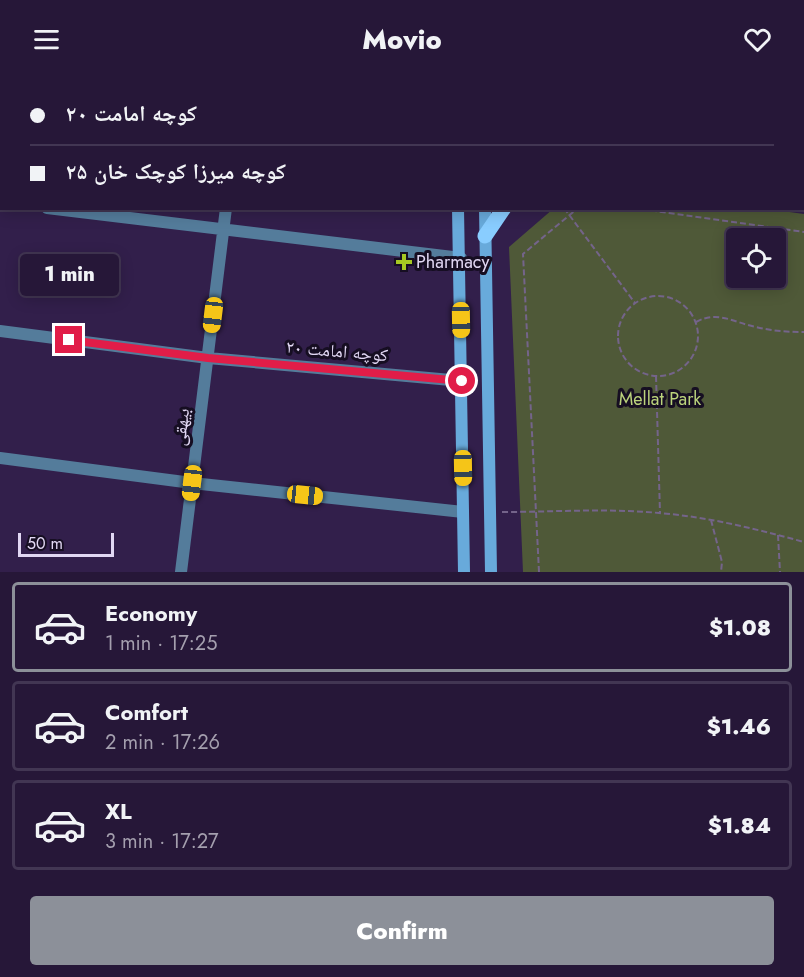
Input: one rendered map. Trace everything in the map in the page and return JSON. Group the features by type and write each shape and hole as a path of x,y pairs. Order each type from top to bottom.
{"main road":[{"path":"458,210 461,258 464,572"},
{"path":"485,210 491,572"},
{"path":"484,236 503,210"}],"street":[{"path":"63,210 461,258"},
{"name":"بیهقی","path":"181,572 226,210"},
{"name":"کوچه امامت ۲۰","path":"0,331 208,358 462,381"},
{"path":"0,458 192,483 463,512"}],"path":[{"path":"566,210 634,303"},
{"path":"539,572 538,512 523,254 576,210"},
{"path":"647,210 804,232"},
{"path":"660,295 675,299 688,308 696,322 699,337 690,359 672,374 656,376 640,372 628,363 620,349 617,334 621,318 634,303 644,297 660,295"},
{"path":"696,322 705,317 729,317 754,327 804,332"},
{"path":"656,376 660,513"},
{"path":"490,512 587,510 660,513 711,520 804,542"},
{"path":"711,520 722,562 721,572"},
{"path":"778,535 780,572"}],"green space":[{"name":"Mellat Park","path":"552,210 775,210 804,214 804,572 523,572 509,247"}],"place":[{"name":"Pharmacy","path":"404,262"}],"route":[{"path":"69,340 208,358 462,381"}]}
